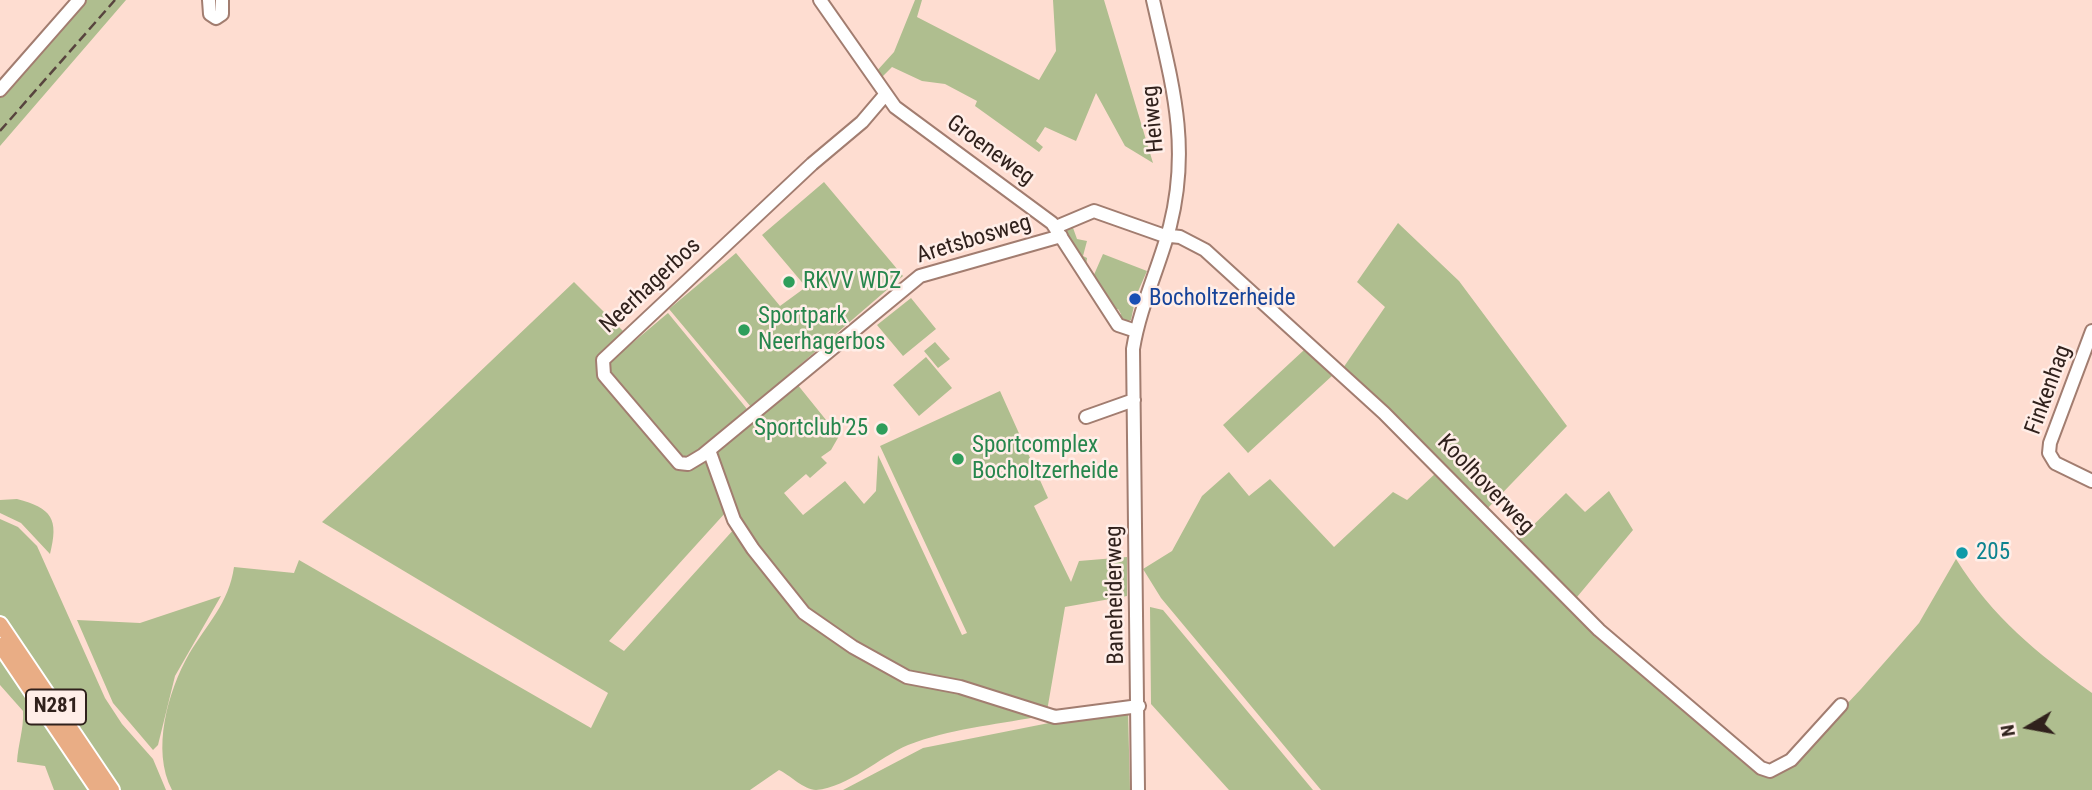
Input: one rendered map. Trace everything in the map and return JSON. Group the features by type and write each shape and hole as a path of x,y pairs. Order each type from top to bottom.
{"main road":[{"name":"N281","path":"0,624 112,790"},
{"name":"N281","path":"0,645 98,790"}],"street":[{"path":"0,90 79,0"},
{"path":"209,0 210,14 219,18 223,12 222,0"},
{"name":"Groeneweg","path":"820,0 885,95 905,116 1058,232 1118,325 1136,331"},
{"name":"Heiweg","path":"1153,0 1179,118 1178,176 1167,234"},
{"name":"Neerhagerbos","path":"709,450 690,464 678,463 602,372 605,357 862,122 885,95"},
{"name":"Aretsbosweg","path":"709,450 919,276 1058,232 1094,211 1167,234"},
{"name":"Baneheiderweg","path":"1138,790 1133,400 1136,331 1167,234"},
{"name":"Koolhoverweg","path":"1167,234 1190,241 1211,255 1399,427 1599,630 1754,763 1770,771 1792,758 1841,705"},
{"name":"Finkenhag","path":"2092,331 2050,443 2049,453 2056,463 2092,481"},
{"path":"1086,416 1133,400"},
{"path":"709,450 734,520 773,577 804,613 853,647 907,677 960,687 1060,717 1139,706"}],"green space":[{"path":"84,0 126,0 0,146 0,96"},
{"path":"915,0 922,0 917,17 1039,80 1056,51 1053,0 1104,0 1153,163 1125,146 1096,93 1076,141 1045,127 1036,141 1043,147 1039,152 975,106 977,101 945,84 922,81 892,67 880,79 875,73 894,52"},
{"path":"824,182 903,276 751,407 669,309 736,253 780,306 806,287 762,235"},
{"path":"1398,223 1459,281 1567,426 1485,511 1341,371 1385,307 1357,282"},
{"path":"1072,225 1077,239 1087,241 1083,256 1087,258 1086,266 1065,233"},
{"path":"1103,254 1147,271 1136,296 1131,320 1122,323 1118,317 1121,314 1118,309 1115,310 1093,277"},
{"path":"574,282 626,334 596,363 597,371 678,466 707,457 726,512 609,641 624,651 735,528 782,593 840,647 888,673 979,693 1036,717 955,731 908,745 840,784 816,790 807,788 779,770 750,790 172,790 163,757 169,703 181,669 227,592 234,567 294,573 299,560 591,728 608,693 322,522"},
{"path":"911,298 936,329 903,356 877,325"},
{"path":"668,313 747,409 685,461 605,366"},
{"path":"935,342 950,359 938,368 924,351"},
{"path":"1304,350 1333,375 1248,453 1223,425"},
{"path":"926,357 952,388 919,416 893,385"},
{"path":"797,384 839,436 831,450 821,457 827,463 810,478 806,474 784,493 803,515 845,481 864,504 876,491 878,455 962,635 967,633 880,446 1000,391 1048,498 1034,506 1071,582 1079,561 1127,557 1127,596 1065,607 1047,711 980,687 918,679 808,614 740,526 713,455 716,448"},
{"path":"1229,472 1249,496 1270,479 1334,547 1393,492 1407,500 1437,472 1568,609 1754,772 1780,762 1826,726 1919,623 1956,559 1985,599 2017,633 2092,693 2092,790 1321,790 1161,598 1143,569 1172,551 1202,496"},
{"path":"1609,491 1633,530 1572,603 1514,544 1566,493 1585,512"},
{"path":"17,499 38,506 50,517 54,532 50,554 21,523 0,513 0,500"},
{"path":"0,519 18,527 37,546 105,698 122,724 153,759 166,790 116,790 0,617"},
{"path":"221,596 175,676 158,745 153,750 113,703 77,620 140,623"},
{"path":"1150,607 1163,610 1313,790 1229,790 1151,704"},
{"path":"0,654 93,790 54,790 45,766 17,762 23,711 0,685"},
{"path":"1128,711 1130,790 843,790 923,748 1049,723"}],"railway":[{"path":"0,131 115,0"}],"place":[{"name":"RKVV WDZ","path":"789,282"},
{"name":"Bocholtzerheide","path":"1135,299"},
{"name":"Sportpark Neerhagerbos","path":"744,330"},
{"name":"Sportclub'25","path":"882,429"},
{"name":"Sportcomplex Bocholtzerheide","path":"958,459"},
{"name":"205","path":"1962,553"}]}
